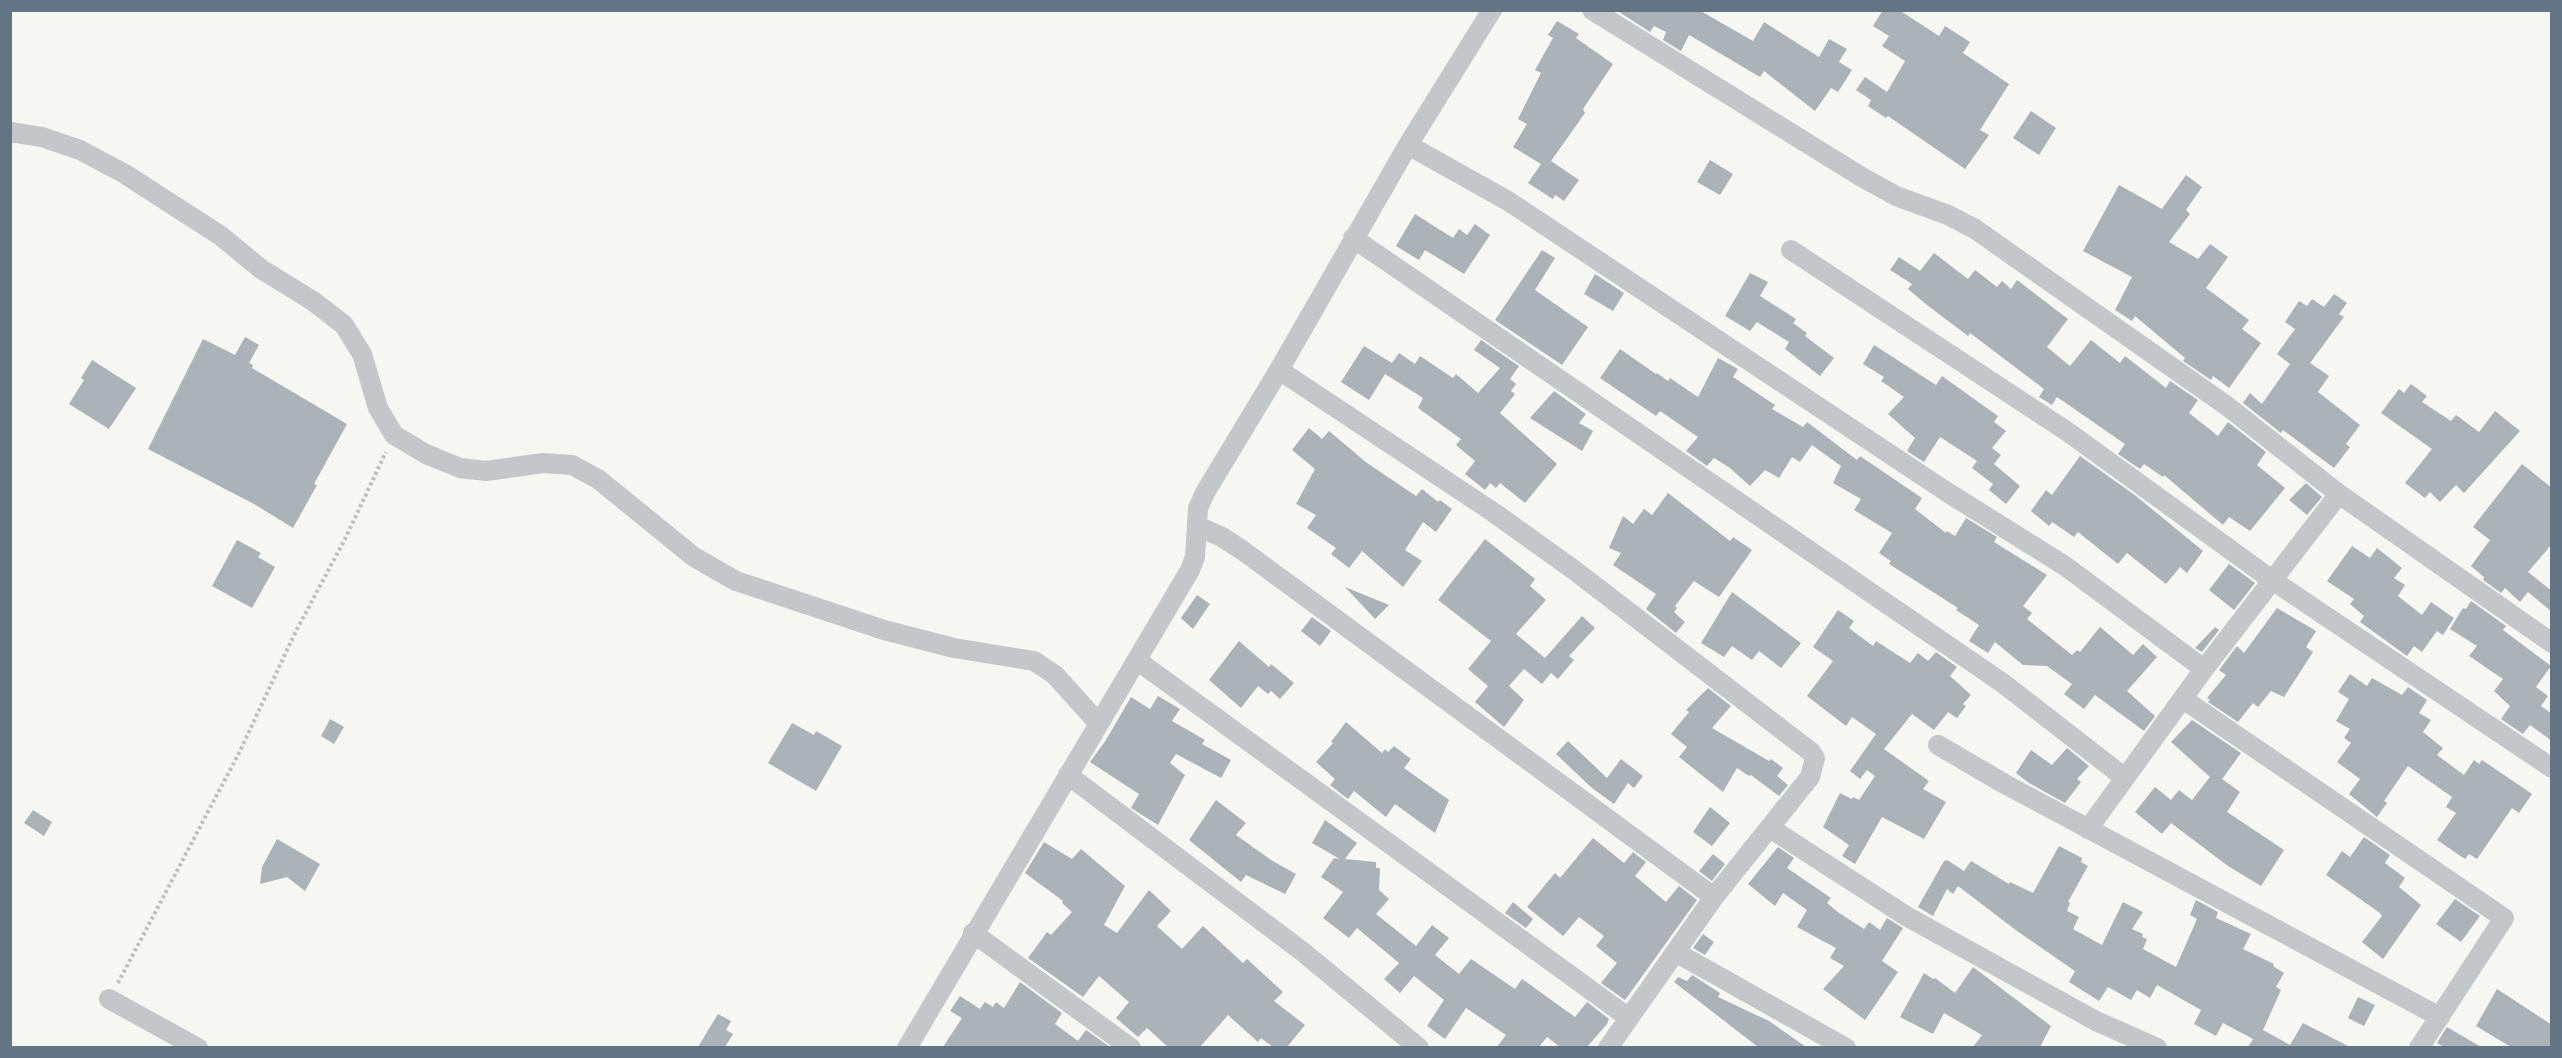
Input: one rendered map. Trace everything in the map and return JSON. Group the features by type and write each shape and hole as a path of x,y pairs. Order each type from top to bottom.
{"street":[{"path":"907,1047 1190,570 1195,558 1198,508 1206,491 1279,370 1408,145 1492,10"},
{"path":"1592,10 1860,176 1896,196 1948,215 1975,229 2227,406 2339,494 2552,643"},
{"path":"10,132 42,137 80,150 125,174 212,230 261,269 313,301 344,325 362,354 378,408 394,435 426,454 460,468 486,471 543,463 572,465 598,479 693,557 736,581 884,630 954,648 1034,661 1055,675 1099,724"},
{"path":"1408,145 1508,201 1947,492 2065,566 2204,669"},
{"path":"1353,238 2004,684 2126,778"},
{"path":"1791,250 2068,432 2272,580 2552,768"},
{"path":"1279,370 1493,512 1574,570 1811,752 1815,758 1810,777 1714,897 1610,1047"},
{"path":"2088,829 2204,669 2339,494"},
{"path":"1197,526 1222,537 1242,550 1714,897"},
{"path":"1138,660 1629,1018"},
{"path":"2183,699 2504,918 2419,1047"},
{"path":"1938,745 2088,829 2440,1017"},
{"path":"1068,775 1303,951 1419,1047"},
{"path":"1770,828 1906,916 2096,1021 2157,1047"},
{"path":"973,933 1131,1047"},
{"path":"1677,953 1846,1047"},
{"path":"109,999 198,1047"}],"path":[{"path":"109,999 240,751 295,633 345,539 394,435"}],"building":[{"path":"1616,10 1699,10 1753,41 1764,22 1819,57 1829,39 1847,49 1839,62 1852,70 1838,92 1831,88 1815,111 1764,71 1760,77 1689,35 1681,51 1663,40 1666,32 1654,26 1650,32"},
{"path":"1883,10 1899,10 1939,36 1945,26 1970,42 1963,53 2009,84 1980,130 1989,135 1965,169 1888,116 1886,118 1868,106 1871,100 1856,90 1865,77 1887,92 1905,61 1882,46 1889,36 1873,26"},
{"path":"1557,21 1579,34 1576,38 1613,64 1583,109 1585,113 1551,161 1579,180 1564,201 1555,195 1553,199 1528,183 1541,164 1513,147 1527,124 1518,119 1541,73 1535,70 1553,38 1548,35"},
{"path":"2031,111 2056,128 2039,155 2013,138"},
{"path":"1710,160 1733,174 1720,195 1697,182"},
{"path":"2186,175 2202,187 2186,210 2190,214 2169,242 2198,259 2210,244 2228,257 2206,288 2249,320 2242,329 2261,343 2229,388 2213,376 2211,380 2183,361 2185,358 2135,316 2132,321 2115,310 2132,277 2083,251 2119,185 2162,209"},
{"path":"1415,214 1453,238 1459,229 1467,235 1475,224 1490,235 1464,274 1425,250 1419,260 1396,246"},
{"path":"1542,250 1555,258 1535,290 1588,327 1562,365 1495,320"},
{"path":"1934,253 1968,279 1975,270 1997,287 2002,281 2011,289 2017,280 2068,319 2047,347 2070,366 2091,340 2120,363 2125,356 2166,388 2170,381 2198,400 2189,413 2218,436 2228,422 2266,452 2257,465 2285,488 2250,531 2229,517 2223,525 2164,475 2163,477 2144,464 2140,469 2118,454 2125,444 2057,397 2052,405 2039,397 2044,389 1970,333 1968,336 1927,305 1908,289 1912,284 1890,270 1899,257 1920,271"},
{"path":"1750,273 1768,282 1760,296 1796,319 1793,323 1807,333 1805,336 1834,358 1820,376 1785,349 1789,342 1757,322 1750,331 1725,316"},
{"path":"1595,274 1624,293 1613,311 1584,294"},
{"path":"2334,294 2347,303 2339,314 2344,317 2310,363 2329,376 2318,392 2360,425 2346,444 2350,447 2334,468 2283,430 2281,433 2243,403 2250,393 2262,404 2290,364 2277,354 2295,329 2285,322 2299,301 2307,306 2312,299 2324,307"},
{"path":"245,337 259,345 249,363 253,365 252,368 347,424 293,528 254,504 148,449 203,339 235,355"},
{"path":"1481,340 1519,366 1510,379 1516,384 1511,391 1515,394 1500,413 1557,464 1525,503 1500,483 1496,488 1490,483 1485,490 1465,474 1475,461 1456,445 1461,439 1418,408 1423,398 1385,374 1369,400 1341,382 1364,346 1392,363 1399,353 1415,364 1420,356 1453,378 1456,374 1478,393 1500,368 1474,350"},
{"path":"1874,345 1936,385 1942,376 1998,416 1994,422 2006,431 1992,448 2001,455 1994,464 2020,486 2006,504 1989,490 1993,484 1972,468 1977,461 1940,437 1924,462 1907,451 1915,438 1888,414 1904,397 1881,381 1884,377 1863,364"},
{"path":"1620,349 1656,374 1668,381 1670,378 1698,397 1718,358 1738,369 1733,377 1775,405 1772,409 1803,427 1807,422 1857,460 1860,456 1922,498 1915,509 1946,533 1947,531 1955,536 1966,518 1997,537 1994,542 2047,575 2023,606 2032,613 2027,619 2072,655 2077,650 2080,652 2100,627 2133,655 2143,644 2157,657 2127,691 2155,716 2144,731 2095,695 2084,709 2064,694 2072,684 2047,666 2023,665 1995,642 1988,653 1969,641 1979,625 1956,610 1958,608 1889,564 1891,561 1879,553 1892,533 1854,510 1861,499 1833,483 1841,466 1812,445 1800,462 1792,457 1779,478 1765,470 1750,486 1730,468 1714,458 1707,466 1686,451 1698,437 1660,411 1656,416 1600,378"},
{"path":"92,360 136,388 109,429 69,404 84,380 81,378"},
{"path":"2411,384 2427,396 2422,402 2451,421 2456,415 2479,432 2495,411 2520,431 2464,493 2456,485 2440,502 2430,492 2425,498 2405,483 2432,449 2381,413 2399,389 2404,393"},
{"path":"1554,391 1586,414 1579,423 1593,431 1582,451 1530,418"},
{"path":"1309,428 1322,439 1329,431 1367,463 1416,496 1422,489 1438,502 1440,500 1452,509 1436,532 1423,522 1405,550 1422,561 1403,587 1362,551 1349,568 1331,554 1336,548 1307,528 1316,515 1296,504 1315,469 1292,450"},
{"path":"2080,456 2136,496 2203,551 2187,573 2180,567 2166,584 2127,553 2118,564 2078,532 2074,537 2052,522 2049,526 2031,511 2046,490 2052,495"},
{"path":"2522,464 2552,488 2552,544 2528,572 2552,591 2552,612 2528,592 2520,602 2505,588 2501,593 2483,580 2484,577 2471,566 2490,540 2473,527"},
{"path":"2306,483 2322,497 2307,515 2289,500"},
{"path":"1668,493 1730,541 1733,537 1752,550 1719,597 1694,581 1675,606 1677,608 1674,612 1685,622 1676,633 1646,609 1656,594 1613,565 1621,553 1609,548 1623,516 1633,524 1644,509 1652,515"},
{"path":"1485,539 1535,579 1530,586 1546,600 1516,634 1545,658 1582,616 1595,628 1569,656 1574,660 1558,679 1551,673 1542,684 1524,669 1509,686 1524,700 1504,727 1475,702 1488,686 1468,669 1491,641 1438,600"},
{"path":"237,540 261,553 258,557 275,567 252,608 212,586"},
{"path":"2352,546 2370,558 2377,548 2402,568 2394,578 2405,585 2398,596 2422,615 2431,602 2454,618 2443,635 2437,631 2422,652 2414,646 2407,656 2360,622 2364,616 2350,604 2354,599 2327,581"},
{"path":"2229,564 2255,583 2234,610 2209,590"},
{"path":"1345,587 1389,605 1375,619"},
{"path":"1732,592 1801,643 1781,668 1759,651 1752,660 1732,646 1724,657 1701,643"},
{"path":"1197,595 1210,604 1193,629 1181,618"},
{"path":"2471,601 2506,626 2503,630 2551,666 2536,687 2548,696 2541,706 2552,714 2552,741 2530,725 2523,734 2501,719 2510,706 2494,691 2503,679 2469,656 2477,646 2450,629 2463,608 2466,609"},
{"path":"2277,608 2316,631 2306,647 2313,652 2284,697 2271,691 2258,707 2253,703 2238,722 2208,702 2210,700 2207,698 2226,675 2219,670 2237,646 2244,653"},
{"path":"1838,610 1854,621 1849,628 1873,646 1876,641 1910,663 1918,653 1928,661 1936,652 1957,667 1950,676 1971,695 1963,704 1966,706 1957,718 1948,712 1934,730 1912,714 1884,749 1929,781 1923,789 1946,802 1924,839 1882,817 1855,864 1842,856 1849,845 1823,827 1840,793 1859,800 1875,776 1867,770 1860,779 1850,771 1876,734 1852,717 1846,726 1807,696 1833,661 1813,647"},
{"path":"1312,617 1331,631 1320,646 1301,631"},
{"path":"2215,627 2219,630 2202,652 2195,648"},
{"path":"1239,641 1269,667 1271,664 1294,683 1280,699 1271,691 1268,694 1258,686 1241,708 1209,680"},
{"path":"2350,674 2367,686 2372,678 2402,695 2408,687 2427,700 2419,713 2431,720 2423,732 2443,748 2437,755 2464,775 2474,760 2479,764 2482,760 2532,794 2519,813 2512,808 2477,859 2469,854 2465,859 2437,840 2456,813 2446,807 2452,797 2408,766 2384,801 2387,803 2377,817 2349,794 2360,779 2337,762 2351,743 2344,738 2350,729 2336,721 2349,699 2338,692"},
{"path":"1708,688 1731,706 1712,728 1769,761 1771,759 1783,768 1777,776 1788,785 1779,796 1751,775 1737,768 1723,792 1679,757 1687,747 1671,734 1689,712 1686,710"},
{"path":"1158,696 1180,709 1172,721 1205,740 1202,744 1231,760 1221,778 1176,754 1170,763 1185,775 1158,825 1131,808 1139,794 1090,762 1131,697 1150,709"},
{"path":"330,719 344,727 334,744 321,736"},
{"path":"2192,720 2241,753 2222,779 2240,792 2227,812 2284,850 2261,886 2228,866 2171,823 2162,834 2135,812 2155,787 2171,800 2179,790 2192,800 2210,777 2171,742"},
{"path":"1346,722 1382,753 1385,749 1388,752 1394,746 1411,759 1404,768 1449,800 1435,833 1395,804 1386,817 1354,791 1348,799 1330,785 1335,779 1316,762 1333,743 1331,742"},
{"path":"792,723 814,735 816,731 842,746 816,791 768,763"},
{"path":"1568,741 1607,778 1621,759 1643,776 1634,788 1628,783 1614,804 1592,788 1556,754"},
{"path":"2067,748 2089,766 2077,779 2081,782 2065,803 2016,773 2031,750 2052,765"},
{"path":"1216,800 1246,823 1236,835 1271,860 1296,874 1285,894 1246,875 1241,882 1189,840"},
{"path":"1710,807 1730,823 1712,846 1693,832"},
{"path":"33,810 52,822 44,836 24,823"},
{"path":"1325,820 1357,843 1345,859 1376,862 1376,868 1380,868 1379,890 1389,899 1376,914 1416,946 1432,925 1449,938 1435,955 1459,974 1471,959 1515,989 1522,979 1575,1017 1587,1002 1609,1019 1607,1024 1587,1047 1560,1047 1547,1037 1539,1047 1497,1047 1506,1035 1466,1008 1445,1039 1427,1026 1444,1000 1414,976 1400,993 1384,979 1399,963 1357,928 1349,938 1323,918 1343,892 1321,877 1334,858 1340,859 1312,843"},
{"path":"2364,837 2390,855 2385,863 2405,878 2399,887 2421,905 2383,959 2362,942 2382,916 2380,913 2326,875 2342,851 2350,857"},
{"path":"1593,838 1624,863 1633,852 1646,862 1635,876 1666,902 1679,886 1697,900 1625,1000 1601,983 1617,963 1596,946 1604,936 1579,917 1563,936 1527,907 1555,873 1560,878"},
{"path":"277,839 320,864 305,891 287,877 260,884 262,867"},
{"path":"1044,842 1072,859 1081,849 1125,886 1104,925 1117,933 1149,890 1171,911 1157,926 1182,949 1203,926 1243,963 1247,959 1283,992 1274,1001 1305,1025 1287,1047 1273,1047 1261,1038 1258,1042 1228,1015 1200,1047 1168,1047 1147,1028 1138,1037 1116,1018 1129,1002 1099,976 1083,997 1028,958 1047,932 1051,935 1072,912 1062,903 1063,901 1025,873"},
{"path":"2059,846 2082,858 2081,862 2088,866 2068,902 2070,903 2067,911 2079,917 2073,929 2102,945 2123,902 2143,912 2132,929 2143,934 2142,937 2147,939 2143,949 2176,967 2197,919 2190,915 2196,900 2218,912 2216,918 2251,934 2243,949 2274,964 2273,966 2284,973 2276,987 2281,990 2263,1030 2290,1045 2303,1023 2350,1047 2248,1047 2253,1039 2223,1023 2216,1036 2194,1024 2201,1010 2157,985 2150,998 2137,990 2131,1000 2108,987 2099,1001 2069,982 2075,971 1958,886 1953,894 1947,889 1933,916 1918,907 1944,861 1947,860 1964,871 1971,861 2009,884 2010,882 2033,893"},
{"path":"1778,847 1794,858 1787,868 1831,898 1827,903 1839,913 1864,929 1869,922 1880,930 1887,918 1903,928 1882,961 1898,972 1865,1020 1823,989 1844,966 1830,958 1836,948 1797,927 1807,910 1783,893 1775,906 1748,884"},
{"path":"1713,854 1725,864 1712,881 1699,871"},
{"path":"2455,899 2480,916 2461,942 2436,924"},
{"path":"1513,902 1533,919 1526,928 1505,913"},
{"path":"1703,934 1714,942 1705,955 1693,948"},
{"path":"1973,967 2051,1026 2040,1047 1973,1047 1982,1035 1944,1013 1933,1034 1900,1017 1924,973 1955,993"},
{"path":"1692,975 1720,993 1718,997 1769,1021 1806,1047 1758,1047 1674,982 1678,977 1687,981"},
{"path":"1020,982 1062,1013 1055,1024 1078,1041 1086,1030 1110,1047 943,1047 962,1018 950,1011 960,996 980,1009 985,1002 993,1007 996,1002 1004,1008"},
{"path":"2497,989 2552,1025 2552,1047 2511,1047 2476,1026"},
{"path":"2358,997 2375,1005 2364,1026 2348,1018"},
{"path":"718,1014 731,1021 726,1030 733,1034 725,1047 698,1047"},
{"path":"2447,1027 2481,1047 2444,1047 2437,1043"}]}
